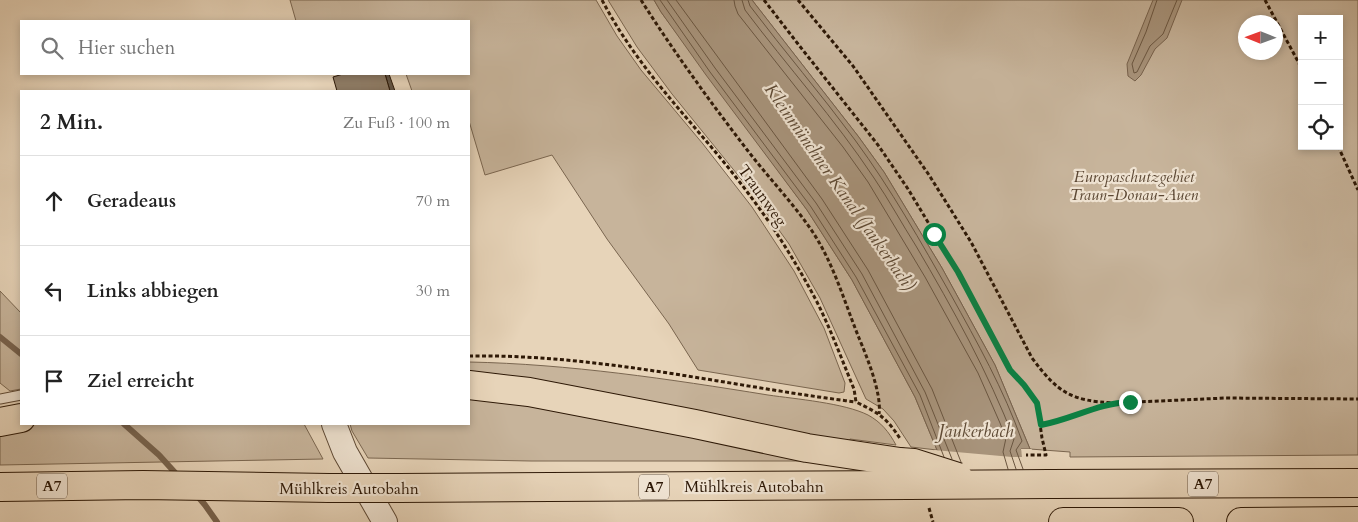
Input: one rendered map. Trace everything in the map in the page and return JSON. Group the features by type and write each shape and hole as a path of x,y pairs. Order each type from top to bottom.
{"highway":[{"path":"470,385 529,392 675,420 807,448 904,473"},
{"path":"0,422 20,418"},
{"name":"A7","path":"904,473 914,463 986,485 1358,482"},
{"name":"Mühlkreis Autobahn","path":"0,487 143,485 399,488 904,473"},
{"path":"1063,522 1179,522"},
{"path":"1241,522 1358,522"}],"street":[{"path":"334,425 345,452 385,522"}],"lane":[{"path":"0,399 20,395"}],"path":[{"name":"Traunweg","path":"602,0 633,52 663,91 748,192 785,245 817,303 854,389 856,402"},
{"path":"470,356 510,356 654,370 856,402 879,414 880,404 866,354 843,299 836,274 810,229 748,151 656,24 641,0"},
{"path":"764,0 878,145 908,189 958,272 1010,370 1037,403 1046,455 1026,455"},
{"path":"798,0 853,66 929,175 971,242 1032,358 1051,382 1068,395 1082,400 1115,403 1226,398 1358,399"},
{"path":"1266,0 1298,61"},
{"path":"1340,150 1358,190"},
{"path":"1041,425 1060,421 1100,406 1115,403"}],"green space":[{"path":"290,0 596,0 617,36 641,70 703,144 752,207 794,271 824,328 845,383 844,392 839,393 698,370 669,324 607,239 552,155 485,175 470,124 470,90 412,90 406,75 470,75 470,20 296,20"},
{"path":"608,0 654,0 807,210 852,280 915,397 937,450 911,447 894,421 883,409 866,399 820,298 789,244 750,190 672,94 637,47"},
{"name":"Europaschutzgebiet Traun-Donau-Auen","path":"752,0 1358,0 1358,455 1070,457 1070,452 1030,449 995,365 942,268 884,172"},
{"path":"0,291 20,312 20,389 10,391 0,383"},
{"path":"470,362 506,363 619,373 833,404 858,411 873,418 884,428 896,445 850,439 849,444 470,376"},
{"path":"470,394 830,461 531,461 368,458 350,425 470,425"},
{"path":"33,425 305,425 323,459 0,465 0,433"}],"water":[{"name":"Jaukerbach","path":"654,0 752,0 858,136 884,172 942,268 995,365 1030,449 1021,449 1047,522 937,450 915,397 852,280 807,210 706,75"},
{"path":"1153,0 1182,0 1167,38 1155,49 1141,75 1135,81 1128,76 1127,64"}],"pier":[{"path":"1021,449 1032,449 1031,451 1024,451 1050,522 959,522 934,450 1022,457"}],"building":[{"path":"340,75 385,75 390,90 337,90 333,77"}],"waterway":[{"path":"0,337 20,353"},
{"path":"125,425 159,455 179,477"},
{"path":"195,493 217,522"}],"route":[{"path":"934,234 958,272 1010,370 1032,394 1037,403 1041,425 1060,421 1100,406 1130,402"}],"water label":[{"name":"Kleinmünchner Kanal (Jaukerbach)","path":"840,187"}]}
